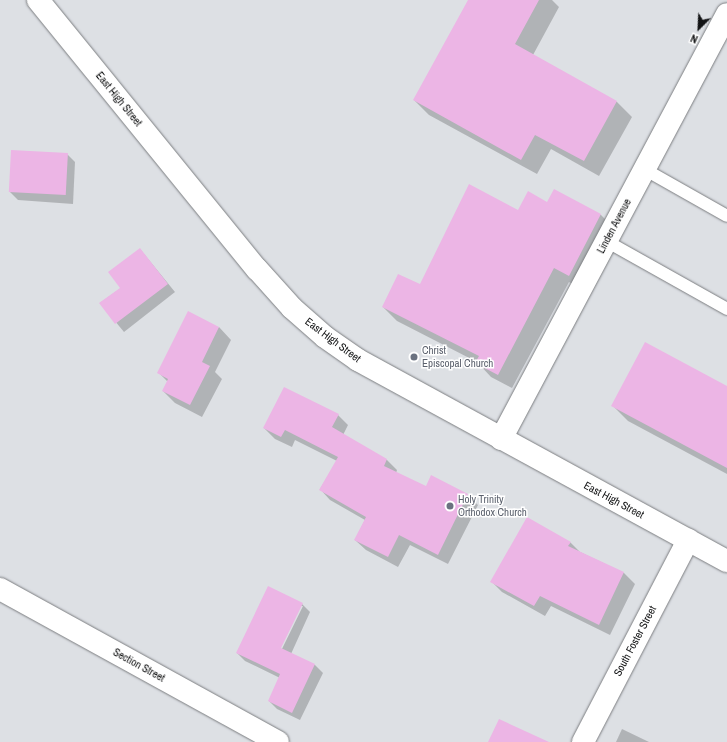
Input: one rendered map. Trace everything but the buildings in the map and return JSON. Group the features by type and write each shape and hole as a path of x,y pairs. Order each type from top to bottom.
{"street":[{"name":"East High Street","path":"38,0 292,308 325,337 358,360 727,561"},
{"name":"Linden Avenue","path":"501,439 727,14"},
{"name":"South Foster Street","path":"583,742 688,540"},
{"name":"Section Street","path":"0,589 278,742"}],"lane":[{"path":"644,170 727,216"},
{"path":"606,241 727,309"}],"place":[{"name":"Christ Episcopal Church","path":"414,357"},
{"name":"Holy Trinity Orthodox Church","path":"450,506"}]}
